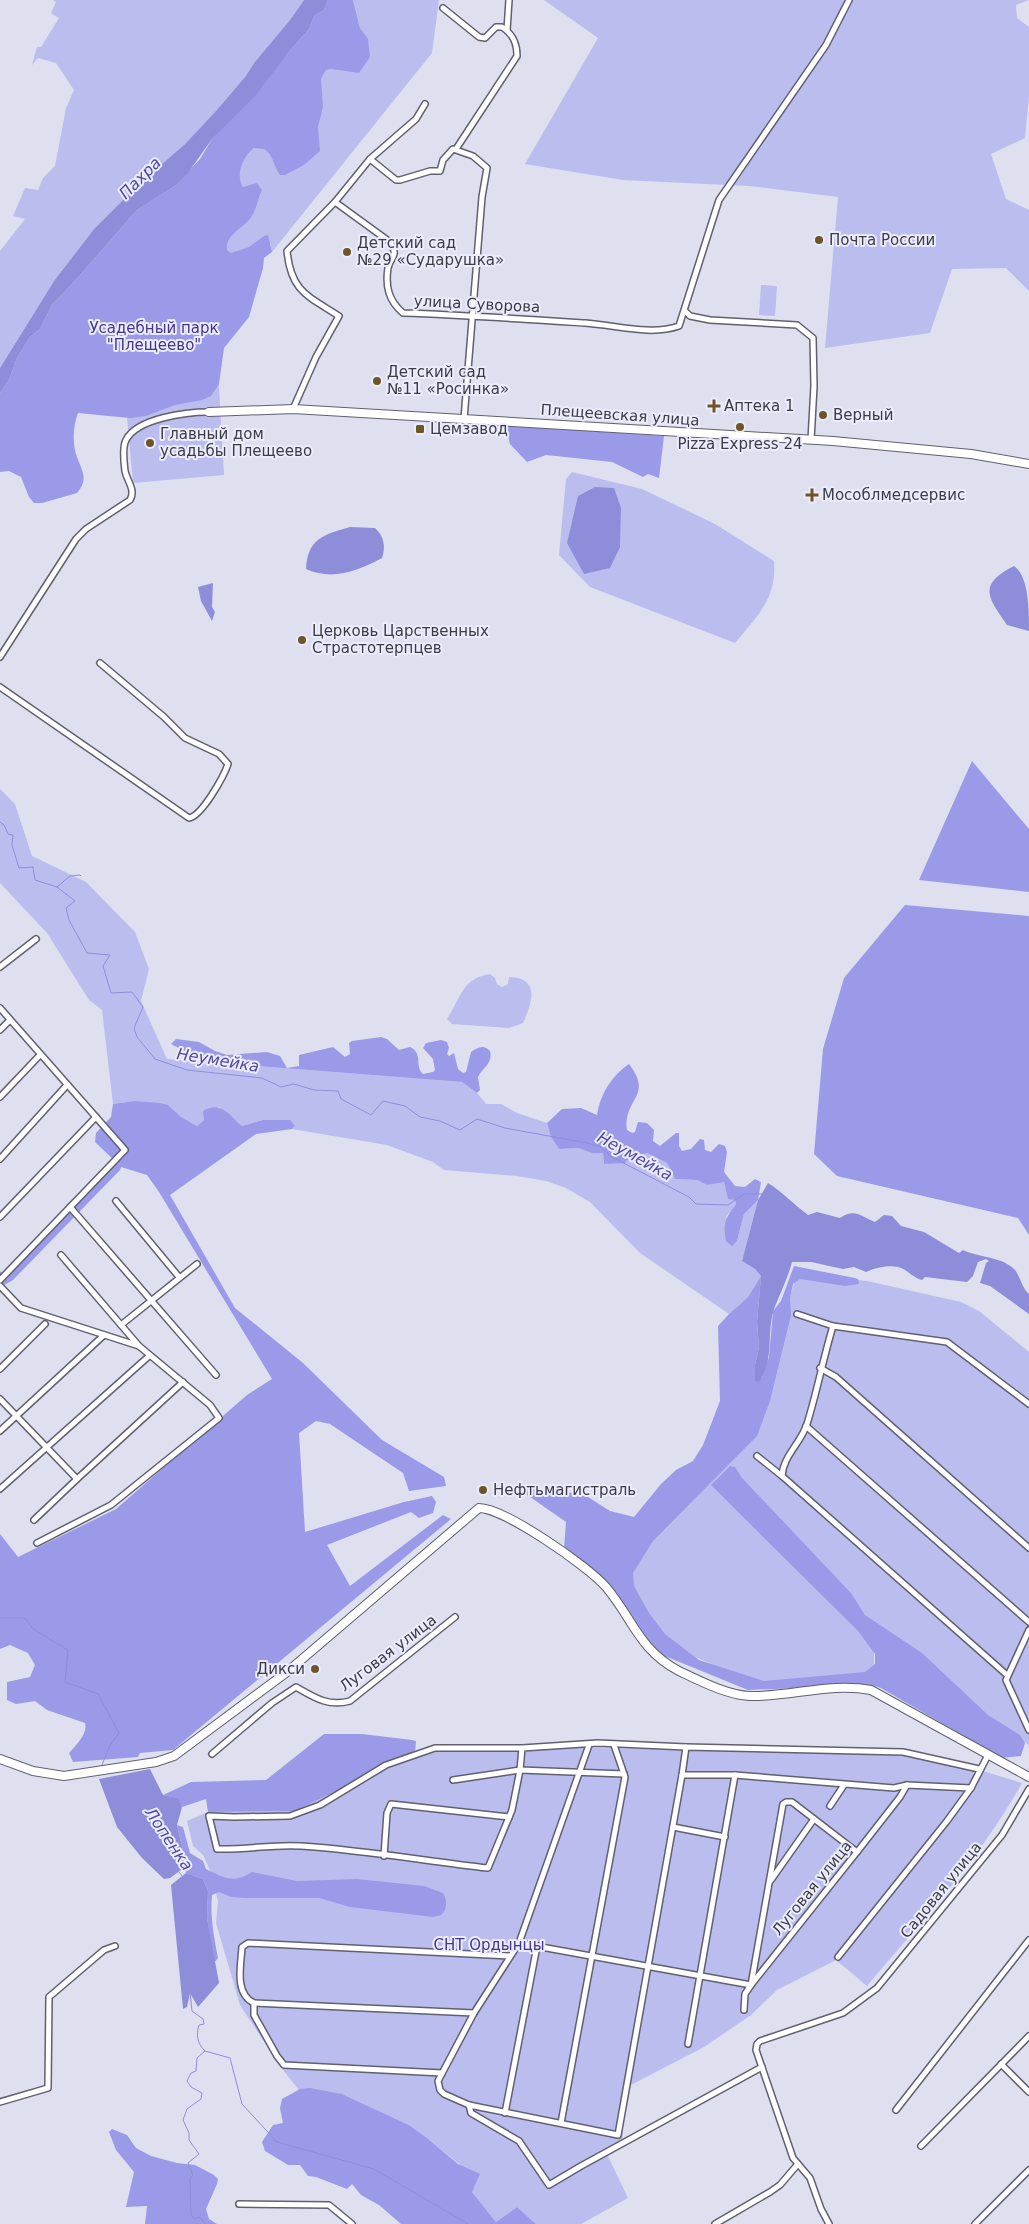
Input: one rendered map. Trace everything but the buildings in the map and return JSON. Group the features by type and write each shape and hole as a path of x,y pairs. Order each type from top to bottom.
{"street":[{"path":"507,30 509,0"},
{"path":"811,440 814,378 812,338 797,325 710,320 690,316 685,311 704,242 721,196 826,45 849,0"},
{"path":"443,8 479,37 485,38 496,27 502,26 514,40 517,56 456,149"},
{"path":"293,409 316,357 339,316 302,292 288,266 287,251 335,202 370,158 416,119 425,104"},
{"path":"370,158 396,180 430,171 440,171 446,154 453,148 473,156 487,168 482,197 464,419"},
{"name":"улица Суворова","path":"335,202 390,242 395,256 388,267 388,290 390,300 403,312 667,330 679,326 685,311"},
{"name":"Плещеевская улица","path":"208,412 293,409 811,440 971,454 1029,464"},
{"path":"0,657 76,539 86,529 130,500 132,496 126,471 124,450 125,441 132,432 177,413 208,412"},
{"path":"0,687 189,818 192,818 199,812 225,774 228,764 219,754 185,738 164,717 100,663"},
{"path":"0,968 36,939"},
{"path":"0,1008 125,1150 0,1280"},
{"path":"0,1030 10,1020"},
{"path":"0,1097 40,1055"},
{"path":"0,1159 67,1085"},
{"path":"0,1217 96,1117"},
{"path":"116,1201 180,1277"},
{"path":"70,1207 152,1298 216,1375"},
{"path":"37,1544 111,1505 219,1418 210,1405 139,1346 61,1256"},
{"path":"121,1325 152,1298 197,1264"},
{"path":"0,1286 21,1308 103,1336 139,1346"},
{"path":"797,1314 832,1326 947,1342 1029,1404"},
{"path":"0,1369 45,1324"},
{"path":"782,1476 782,1466 806,1426 832,1326"},
{"path":"0,1431 103,1336"},
{"path":"0,1489 149,1356"},
{"path":"820,1368 836,1376 1029,1548"},
{"path":"34,1520 183,1382"},
{"path":"0,1399 78,1479"},
{"path":"806,1426 1029,1622"},
{"path":"757,1456 1007,1675"},
{"path":"0,1759 34,1771 64,1776 156,1762 174,1756 287,1672 479,1508 487,1508 506,1517 573,1560 598,1579 616,1600 652,1652 662,1661 685,1673 729,1691 748,1696 847,1687 871,1690 1029,1777"},
{"name":"Луговая улица","path":"212,1754 272,1703 296,1687 333,1704 350,1701 455,1618"},
{"path":"1029,1630 1006,1680 1029,1730"},
{"path":"522,1748 520,1770 509,1817 488,1868 302,1846 268,1845 238,1850 217,1849 209,1816 234,1818 290,1816 320,1805 386,1765 435,1748 522,1748 598,1743 614,1745 903,1752 979,1769"},
{"path":"589,1745 519,1943 474,2013 438,2081 440,2090 444,2094 469,2105 505,2114 618,2134 686,1747"},
{"path":"561,2123 625,1777 614,1745"},
{"path":"838,1957 947,1821 971,1788 979,1769 988,1755"},
{"path":"453,1780 520,1770 624,1774"},
{"path":"682,1775 735,1775 894,1788 907,1785 971,1788"},
{"path":"688,2044 735,1775"},
{"path":"830,1806 844,1785"},
{"name":"Луговая улица","path":"744,2010 745,1994 751,1985 857,1852 907,1785"},
{"name":"Садовая улица","path":"829,2224 821,2209 810,2178 793,2158 756,2050 757,2044 760,2041 843,2013 878,1988 996,1842 1029,1789"},
{"path":"519,1943 751,1985 783,1804 792,1802 857,1852"},
{"path":"384,1856 387,1813 391,1804 509,1817"},
{"path":"769,1882 814,1819"},
{"path":"673,1827 725,1837"},
{"path":"896,2110 1029,1940"},
{"path":"474,2013 254,2003 246,1999 243,1993 240,1976 242,1948 248,1943 510,1956"},
{"path":"0,2102 44,2090 50,2084 48,1997 104,1950 115,1946"},
{"path":"505,2114 536,1946"},
{"path":"254,2003 254,2015 284,2065 442,2073"},
{"path":"921,2146 1029,2036"},
{"path":"1001,2064 1029,2092"},
{"path":"469,2105 471,2113 519,2141 550,2185 581,2166 762,2067"},
{"path":"715,2224 780,2185 798,2164"},
{"path":"975,2224 1029,2170"},
{"path":"238,2204 329,2204 352,2224"}],"green space":[{"path":"53,0 304,0 245,77 216,111 185,144 137,186 94,229 54,281 0,368 0,251 25,219 13,216 25,188 38,190 43,178 55,166 66,108 74,90 56,63 38,58 32,65 37,47 41,47 59,18 51,13 56,2"},
{"name":"Усадебный парк \"Плещеево\"","path":"328,0 353,0 360,28 368,39 370,57 359,73 326,70 321,79 323,107 318,127 320,151 304,165 285,175 280,175 272,157 267,151 254,148 241,166 240,177 243,187 257,183 262,190 252,216 232,235 227,244 227,250 231,253 249,247 268,235 272,252 264,258 249,317 224,348 219,384 211,396 202,400 175,405 146,416 130,418 78,413 74,429 74,441 75,452 84,479 81,488 77,493 42,503 34,503 29,497 21,477 9,471 0,472 0,393 9,380 17,358 30,337 40,329 52,305 137,210 175,186 200,159 212,139 309,29 314,16 324,10"},
{"name":"Усадебный парк \"Плещеево\"","path":"353,0 439,0 432,53 272,252 270,243 217,352 224,475 133,483 126,406 166,208 324,24 369,44 360,28"},
{"path":"544,0 1029,0 1016,5 1017,18 1029,27 1029,96 1025,138 991,154 1006,199 1029,210 1029,291 1006,268 952,269 930,333 825,348 838,197 749,186 623,180 525,164 598,38"},
{"path":"761,285 777,286 775,316 759,315"},
{"path":"505,425 664,436 659,478 648,474 643,477 612,462 546,455 527,462 510,444"},
{"path":"572,472 642,489 715,524 774,561 774,574 769,597 758,615 735,643 590,587 559,555 566,479"},
{"path":"972,761 1029,829 1029,892 919,880"},
{"path":"0,789 15,804 32,856 86,882 135,932 149,969 141,1001 167,1059 462,1082 477,1093 486,1104 501,1104 517,1113 547,1123 551,1137 559,1149 578,1148 592,1153 603,1153 604,1164 647,1153 667,1163 675,1179 697,1180 707,1185 724,1181 728,1198 735,1200 736,1204 726,1217 737,1241 744,1214 758,1200 742,1261 755,1269 761,1276 748,1297 729,1314 640,1253 590,1202 566,1188 546,1181 517,1176 444,1170 433,1162 387,1145 292,1129 295,1126 263,1120 242,1126 219,1107 197,1126 180,1117 168,1105 134,1101 113,1104 102,1010 89,1000 47,933 0,883"},
{"path":"905,905 1029,916 1029,1235 1018,1218 837,1176 814,1154 823,1049 844,978"},
{"path":"490,974 495,978 497,984 502,987 508,984 509,977 519,978 530,987 531,1000 523,1023 509,1028 452,1024 447,1019 463,990 473,980"},
{"path":"381,1037 387,1039 399,1050 410,1047 414,1050 417,1053 420,1071 423,1074 435,1070 433,1059 423,1048 426,1043 441,1040 447,1042 449,1048 447,1054 449,1056 454,1053 458,1069 463,1073 466,1072 471,1052 479,1048 485,1048 490,1051 491,1055 487,1065 478,1077 480,1090 477,1093 462,1082 206,1062 171,1044 176,1039 199,1042 227,1055 267,1052 280,1056 287,1068 299,1066 299,1055 333,1047 345,1057 350,1054 349,1043 352,1041"},
{"path":"629,1064 639,1084 636,1097 629,1111 627,1130 632,1133 635,1132 638,1122 647,1123 654,1130 653,1141 660,1146 676,1133 679,1133 679,1146 682,1151 691,1149 700,1139 704,1140 705,1150 711,1152 719,1144 725,1146 727,1152 724,1172 735,1186 745,1187 755,1179 761,1182 758,1200 744,1214 737,1241 732,1246 726,1241 725,1225 727,1217 736,1204 735,1200 728,1199 724,1182 707,1185 697,1180 675,1179 667,1163 647,1153 629,1158 625,1163 604,1164 603,1153 592,1153 578,1148 559,1149 551,1137 547,1123 562,1109 581,1108 597,1115 607,1086"},
{"path":"134,1101 168,1105 181,1117 197,1126 204,1120 203,1111 215,1107 224,1110 242,1126 263,1120 290,1120 295,1126 292,1129 256,1134 170,1195 235,1308 303,1363 382,1440 444,1477 446,1486 409,1491 403,1473 330,1424 316,1421 299,1433 305,1532 404,1502 432,1496 436,1502 433,1513 419,1518 411,1512 327,1545 350,1586 443,1515 451,1519 173,1750 140,1753 138,1757 73,1762 69,1753 83,1735 85,1723 47,1710 35,1701 16,1704 7,1700 7,1682 30,1677 35,1665 28,1653 10,1645 0,1649 0,1534 18,1557 116,1509 247,1395 272,1379 147,1175 121,1167 13,1280 4,1285 0,1281 0,1271 7,1277 116,1162 95,1142 96,1133 111,1117 113,1104"},
{"path":"794,1266 855,1278 858,1279 859,1284 845,1286 800,1279 793,1284 790,1298 791,1315 770,1401 757,1436 653,1541 633,1573 634,1586 649,1613 665,1634 699,1660 764,1681 865,1672 875,1664 875,1654 858,1631 711,1485 730,1466 735,1467 742,1478 851,1593 865,1615 922,1653 988,1715 1020,1735 1025,1743 1021,1756 1002,1758 881,1688 871,1685 748,1690 655,1652 596,1571 564,1549 566,1522 523,1492 529,1484 549,1494 574,1493 588,1497 610,1511 634,1517 661,1484 676,1470 693,1461 703,1445 720,1401 718,1326 748,1297 761,1276 757,1322 759,1347 755,1365 762,1378 769,1357 773,1311 781,1301"},
{"path":"797,1273 867,1281 961,1302 979,1311 1029,1352 1029,1745 874,1645 874,1672 753,1683 669,1645 630,1596 627,1575 647,1540 755,1429 778,1337"},
{"path":"324,1734 362,1734 412,1740 416,1741 415,1753 295,1811 208,1812 206,1799 182,1807 177,1798 163,1795 191,1782 266,1780"},
{"name":"СНТ Ордынцы","path":"522,1747 891,1752 954,1762 1022,1783 988,1837 950,1888 867,1986 836,1960 777,1990 751,2015 704,2047 625,2088 622,2143 606,2152 628,2198 581,2224 536,2224 517,2207 496,2222 472,2192 463,2167 409,2125 342,2094 299,2090 283,2070 240,2005 216,1923 218,1901 210,1870 203,1855 193,1846 187,1821 208,1812 295,1811 415,1753"},
{"path":"177,1825 183,1827 190,1853 203,1861 206,1869 224,1877 234,1879 252,1872 297,1881 357,1879 424,1886 443,1893 446,1907 441,1915 433,1917 350,1907 319,1898 245,1898 231,1897 219,1892 212,1895 212,1919 218,1958 214,1963 207,1918 208,1891 203,1879 186,1873"},
{"path":"310,2088 342,2094 409,2125 458,2164 480,2174 472,2192 496,2222 517,2207 536,2224 401,2224 379,2205 361,2195 352,2184 347,2189 316,2177 308,2176 300,2165 288,2165 265,2151 262,2142 273,2125 283,2123 280,2108 282,2099 300,2089"},
{"path":"112,2129 127,2135 136,2148 151,2156 177,2163 195,2165 214,2175 218,2179 217,2184 206,2209 209,2219 217,2224 145,2224 147,2206 126,2207 134,2172 116,2150 109,2132"}],"water":[{"path":"304,0 328,0 324,10 314,16 309,29 255,96 212,139 188,173 175,186 137,210 52,305 40,329 30,337 17,358 9,380 0,393 0,368 54,281 94,229 137,186 185,144 216,111 245,77"},
{"path":"595,487 614,488 621,508 620,547 610,568 584,574 567,543 578,496"},
{"path":"350,527 375,528 383,542 382,558 364,567 345,573 325,574 306,569 310,550 319,539"},
{"path":"1014,566 1023,578 1025,586 1029,631 1007,625 991,599 991,586 995,579"},
{"path":"213,583 212,607 215,612 212,621 201,601 198,587"},
{"path":"768,1183 808,1215 817,1212 840,1218 854,1213 875,1222 884,1215 892,1216 901,1226 924,1232 959,1253 963,1250 1010,1265 1029,1294 1029,1314 990,1286 980,1283 986,1263 989,1261 986,1259 978,1262 973,1276 967,1282 925,1277 922,1280 901,1268 891,1266 880,1267 866,1272 854,1267 843,1269 811,1262 792,1262 774,1309 767,1365 759,1382 755,1381 755,1365 759,1347 757,1322 761,1276 755,1269 742,1261 758,1200"},
{"path":"150,1769 163,1795 178,1798 182,1807 177,1825 185,1867 170,1878 164,1879 142,1858 117,1827 99,1779"},
{"path":"186,1873 203,1879 208,1891 207,1918 219,1983 198,2007 190,1993 187,2007 183,2009 171,1885"}],"waterway":[{"name":"Неумейка","path":"0,822 4,825 8,834 13,835 12,845 19,868 33,867 35,880 57,887 75,901 66,908 69,920 87,953 110,955 103,966 111,993 132,992 143,1007 134,1028 137,1037 155,1059 187,1070 262,1078 281,1087 294,1084 314,1090 338,1091 341,1099 371,1115 383,1101 405,1106 420,1117 440,1121 460,1130 477,1119 505,1128 587,1143 601,1147 612,1157 689,1197 696,1204 728,1205 744,1194 762,1194"},
{"path":"57,887 70,876 81,876"},
{"name":"Лопенка","path":"0,1618 25,1618 33,1629 68,1650 65,1682 98,1694 119,1733 109,1747 102,1765"},
{"name":"Лопенка","path":"178,1871 183,1877"},
{"name":"Лопенка","path":"190,1992 192,2011 203,2019 204,2024 199,2025 197,2036 200,2045 205,2051 197,2058 196,2071 191,2073 187,2081 191,2087 202,2093 201,2099 187,2109 183,2120 189,2133 189,2140 199,2154 188,2163 193,2175 190,2179 191,2214 194,2219 200,2217 205,2224"},
{"path":"205,2051 230,2058 242,2104 277,2142 374,2169 468,2224"}],"place":[{"name":"Почта России","path":"819,240"},
{"name":"Детский сад №29 «Сударушка»","path":"347,252"},
{"name":"Детский сад №11 «Росинка»","path":"377,381"},
{"name":"Аптека 1","path":"714,406"},
{"name":"Верный","path":"823,415"},
{"name":"Pizza Express 24","path":"740,427"},
{"name":"Цемзавод","path":"420,429"},
{"name":"Главный дом усадьбы Плещеево","path":"150,443"},
{"name":"Мособлмедсервис","path":"812,495"},
{"name":"Церковь Царственных Страстотерпцев","path":"302,640"},
{"name":"Нефтьмагистраль","path":"483,1490"},
{"name":"Дикси","path":"315,1669"}],"water label":[{"name":"Пахра","path":"140,178"}]}
